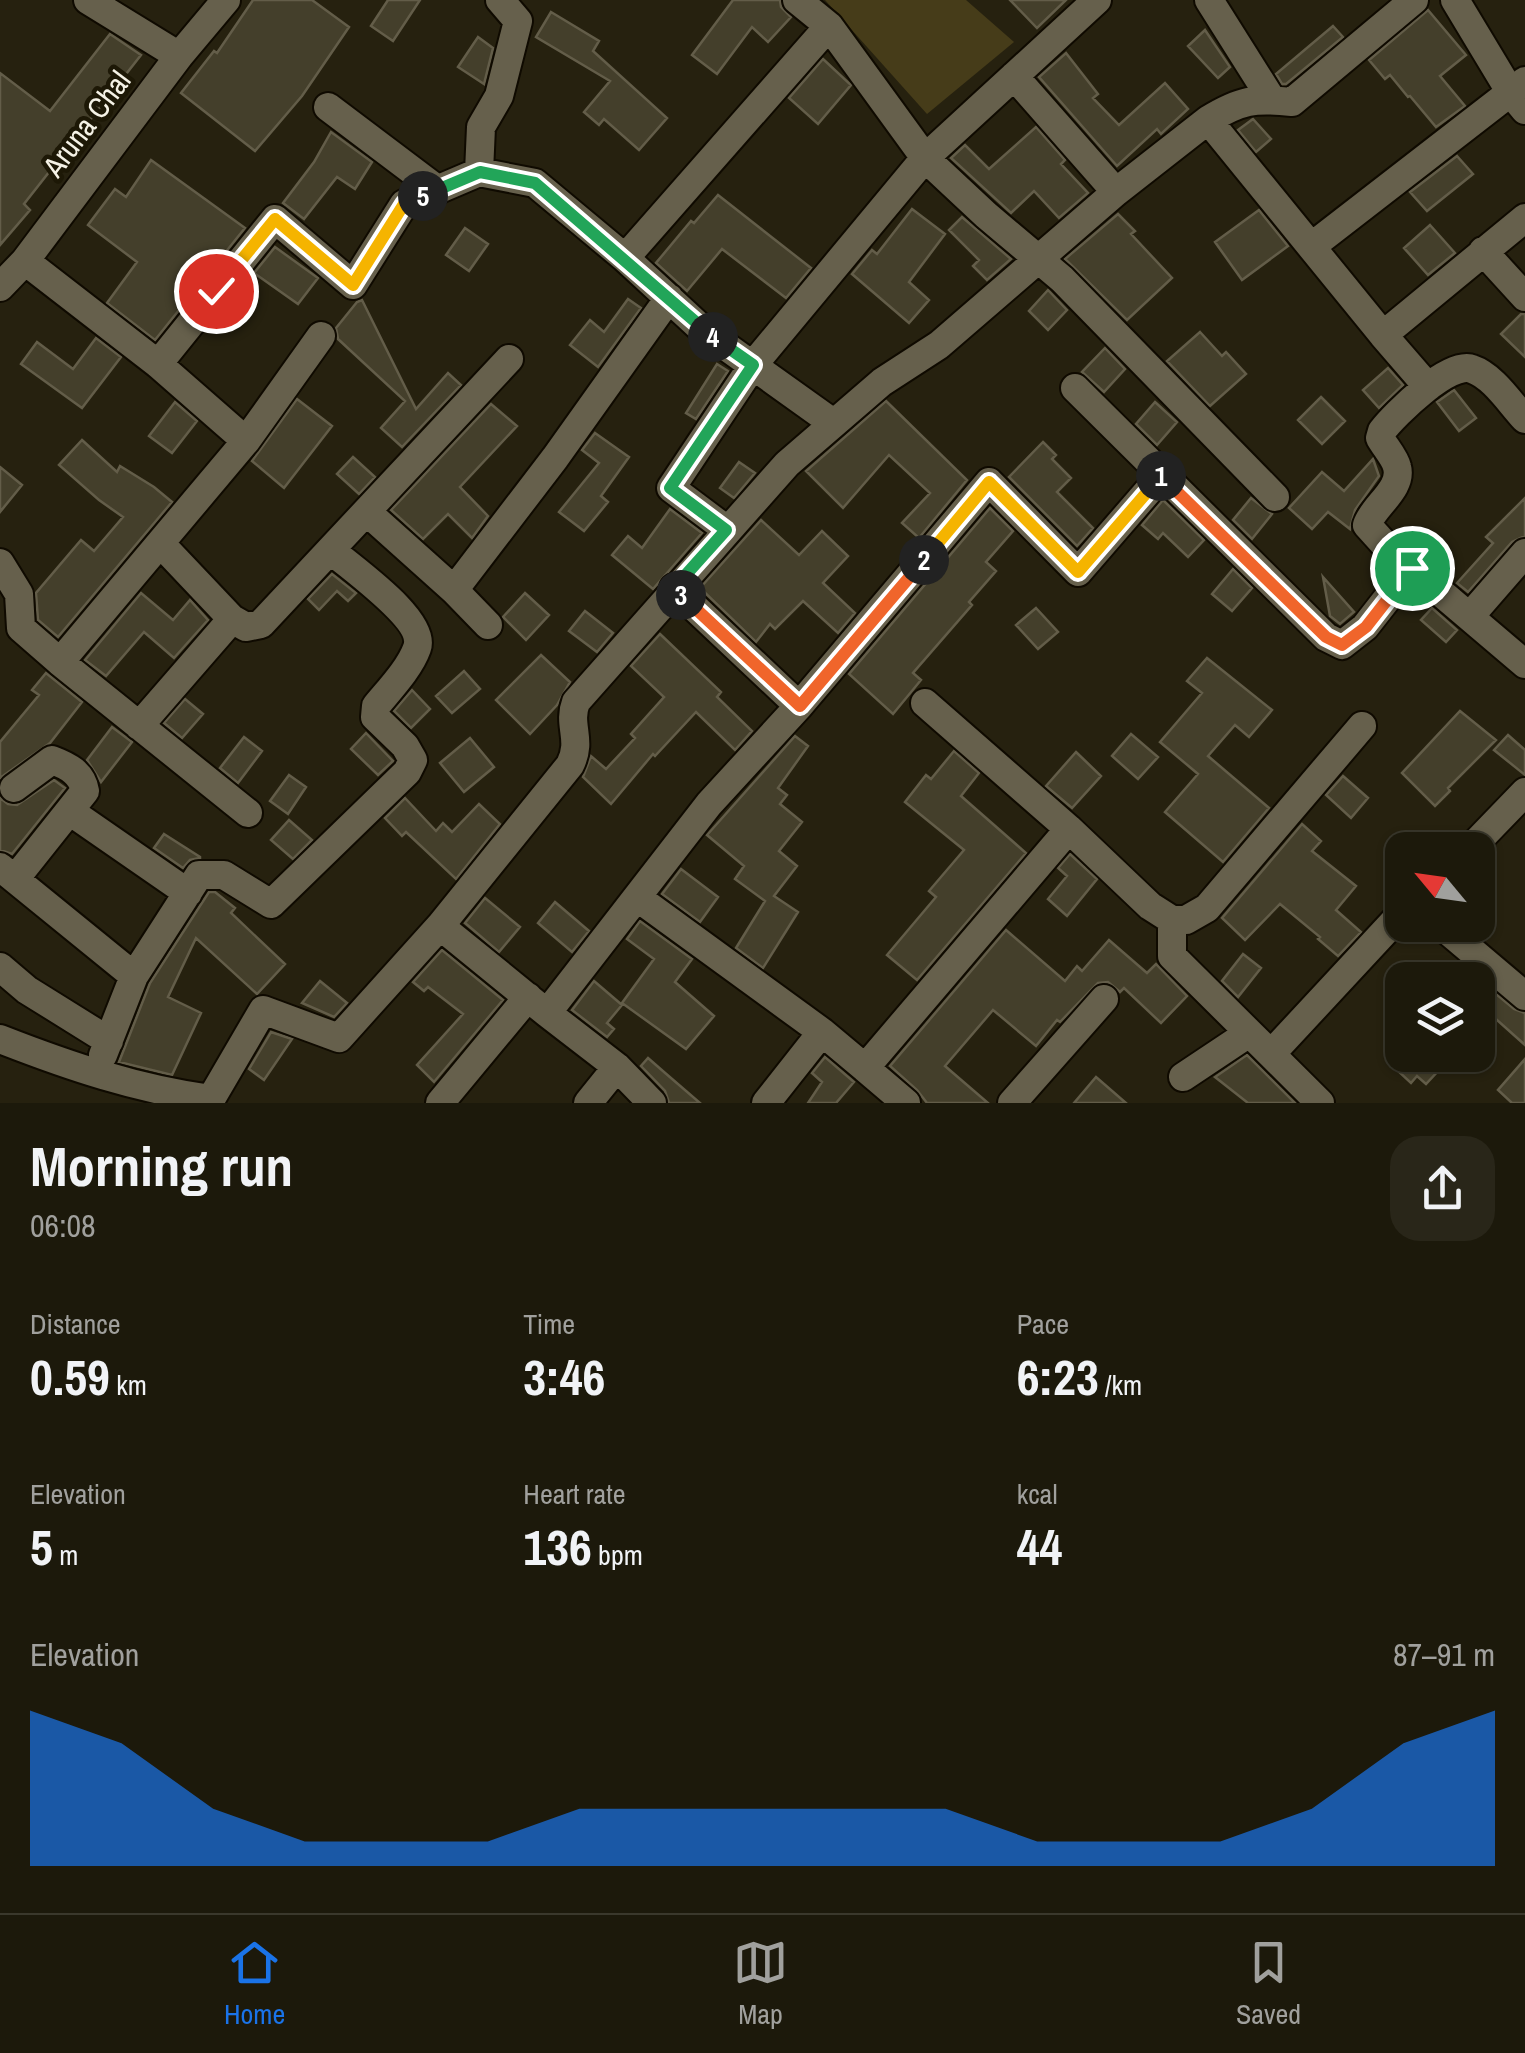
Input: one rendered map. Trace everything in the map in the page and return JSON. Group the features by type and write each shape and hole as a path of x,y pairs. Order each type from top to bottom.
{"street":[{"path":"88,0 179,56"},
{"name":"Aruna Chal","path":"0,287 226,0"},
{"path":"726,530 670,488 753,365 924,158 1097,0"},
{"path":"1209,0 1272,100"},
{"path":"0,1038 94,1075 170,1094 211,1099 263,1010 339,1038 440,926 570,765 578,742 572,712 576,702 787,464 882,382 939,345 1116,192 1208,120 1235,103 1256,98 1292,102 1414,0"},
{"path":"1312,246 1520,95 1455,0"},
{"path":"806,2 830,26 924,158 1062,279 1275,497"},
{"path":"480,172 481,127 499,96 516,7"},
{"path":"625,258 830,26"},
{"path":"1014,76 1116,192"},
{"path":"328,107 438,190"},
{"path":"1208,120 1428,387"},
{"path":"158,364 275,219 353,285 404,204 480,172 535,183 703,330 833,423"},
{"path":"1383,335 1525,218"},
{"path":"1483,251 1525,297"},
{"path":"24,260 158,364 246,440"},
{"path":"454,590 556,458 668,298"},
{"path":"60,662 246,440 321,336"},
{"path":"160,544 232,620 246,627 261,624 510,359"},
{"path":"1525,419 1486,377 1471,368 1460,367 1428,387 1382,431 1380,438 1397,466 1398,480 1368,525 1370,532 1525,664"},
{"path":"1075,388 1326,637 1342,645 1366,627 1412,568"},
{"path":"440,1103 638,898 709,804 800,706 989,482 1078,572 1162,475"},
{"path":"367,512 488,626"},
{"path":"94,1075 134,976 199,876 224,875 271,904 414,760 375,717 376,706 418,647 418,630 332,551"},
{"path":"1471,616 1525,553"},
{"path":"0,562 19,594 21,628 248,813"},
{"path":"674,588 800,706"},
{"path":"139,726 232,620"},
{"path":"925,703 1069,829 1125,884 1172,920 1186,920 1207,908 1362,726"},
{"path":"14,788 52,760 65,765 83,782 85,791 71,812 7,873 134,976"},
{"path":"1486,832 1525,792"},
{"path":"71,812 188,893"},
{"path":"866,1068 1069,829"},
{"path":"638,898 822,1032 906,1103"},
{"path":"1172,920 1172,956 1320,1103"},
{"path":"440,926 617,1067 652,1103"},
{"path":"1270,1054 1385,932"},
{"path":"1462,942 1525,996"},
{"path":"0,967 27,990 108,1041"},
{"path":"1012,1103 1104,999"},
{"path":"766,1103 822,1032"},
{"path":"1182,1077 1249,1033"},
{"path":"588,1103 617,1067"}],"shaded area":[{"path":"825,0 966,0 1014,42 927,114"}],"building":[{"path":"253,0 312,0 349,27 302,96 255,151 181,93 214,51 217,53"},
{"path":"388,0 420,0 393,41 371,26"},
{"path":"733,0 780,0 791,17 768,42 752,27 717,74 692,55"},
{"path":"1010,0 1066,0 1037,28"},
{"path":"1428,10 1466,55 1440,76 1465,106 1436,127 1390,75 1385,79 1369,60"},
{"path":"551,12 599,41 593,51 667,118 639,150 604,119 599,125 584,112 610,81 536,37"},
{"path":"1333,26 1343,37 1282,84 1276,74"},
{"path":"1205,30 1230,67 1218,78 1188,46"},
{"path":"110,34 141,55 24,204 30,210 0,245 0,73 50,111"},
{"path":"478,37 493,48 484,84 458,67"},
{"path":"1066,53 1098,94 1093,98 1119,125 1165,83 1188,109 1161,134 1157,129 1117,166 1039,77"},
{"path":"823,59 851,85 818,124 789,98"},
{"path":"1253,119 1271,139 1256,152 1238,130"},
{"path":"1036,127 1065,160 1061,164 1088,193 1059,218 1034,191 1011,213 951,158 965,145 989,169"},
{"path":"331,132 372,162 355,189 337,177 304,219 283,203"},
{"path":"1457,156 1473,174 1427,211 1410,192"},
{"path":"151,160 245,228 155,340 107,303 137,262 88,225 115,189 126,197"},
{"path":"718,195 811,268 786,298 722,249 687,291 656,263"},
{"path":"912,209 945,234 909,282 929,300 909,323 852,274 872,250 877,254"},
{"path":"1259,210 1288,246 1242,280 1215,242"},
{"path":"1118,214 1172,278 1127,320 1065,259"},
{"path":"962,217 1011,259 987,280 973,266 979,260 949,230"},
{"path":"1430,225 1455,253 1428,275 1404,248"},
{"path":"465,228 488,244 469,271 446,255"},
{"path":"275,247 318,278 298,304 254,273"},
{"path":"1048,290 1067,310 1048,330 1029,311"},
{"path":"628,299 641,308 598,367 570,345 590,320 604,332"},
{"path":"362,300 416,409 448,373 461,385 402,447 381,428 405,401 338,339 336,328"},
{"path":"1525,314 1525,357 1501,334"},
{"path":"1200,332 1246,374 1210,406 1167,361"},
{"path":"96,338 121,357 82,408 21,364 37,342 73,369"},
{"path":"1105,348 1125,369 1104,392 1082,372"},
{"path":"717,364 728,371 696,419 686,413"},
{"path":"1388,368 1403,385 1379,408 1363,390"},
{"path":"1454,390 1476,418 1459,431 1437,402"},
{"path":"1321,397 1345,421 1322,444 1298,420"},
{"path":"297,399 332,426 284,488 252,461"},
{"path":"886,401 967,480 919,538 902,523 930,493 889,455 843,508 806,471"},
{"path":"175,402 197,421 172,453 149,436"},
{"path":"1155,402 1177,422 1157,445 1136,424"},
{"path":"491,404 517,426 460,487 488,516 472,538 448,514 423,539 391,510"},
{"path":"595,433 629,457 601,496 608,502 584,531 559,512 599,463 582,450"},
{"path":"82,440 117,472 120,466 172,502 58,637 38,620 36,593 81,540 94,551 123,517 59,465"},
{"path":"1043,442 1056,455 1052,459 1071,478 1057,492 1093,528 1077,546 1009,477"},
{"path":"353,457 375,477 359,494 337,474"},
{"path":"1373,459 1379,476 1355,510 1350,529 1328,512 1312,529 1289,508 1322,472 1344,491"},
{"path":"739,462 755,473 734,498 720,488"},
{"path":"0,467 22,485 0,512"},
{"path":"1251,498 1272,514 1252,539 1233,520"},
{"path":"1525,498 1525,536 1512,542 1468,592 1457,583 1493,543 1486,537"},
{"path":"1163,500 1204,540 1188,557 1163,533 1158,539 1142,525"},
{"path":"990,508 1013,531 986,562 996,571 913,673 921,680 893,714 849,674"},
{"path":"670,509 702,533 653,589 612,555 628,536 642,548"},
{"path":"761,520 799,555 822,531 848,556 823,583 855,613 838,633 803,601 775,629 770,624 756,642 700,588"},
{"path":"1233,569 1252,588 1232,611 1212,594"},
{"path":"332,574 356,593 348,601 337,591 319,610 308,599"},
{"path":"1323,577 1354,612 1340,624 1330,616"},
{"path":"141,593 173,620 190,600 208,620 174,658 144,632 106,676 85,660"},
{"path":"525,593 549,615 526,640 503,617"},
{"path":"1036,608 1058,632 1038,649 1016,625"},
{"path":"1432,608 1457,630 1446,642 1421,620"},
{"path":"585,611 613,633 597,652 569,631"},
{"path":"660,634 721,692 717,697 752,731 735,750 696,712 653,754 611,804 583,777 591,756 606,769 635,738 631,734 664,697 631,666"},
{"path":"541,655 570,682 557,705 530,734 496,700"},
{"path":"1207,658 1272,710 1249,737 1235,725 1208,756 1269,808 1223,862 1165,812 1198,774 1160,742 1202,693 1187,681"},
{"path":"464,671 480,689 452,713 436,696"},
{"path":"46,673 82,702 50,743 0,778 0,742 39,695 32,690"},
{"path":"412,690 430,709 411,728 394,711"},
{"path":"185,699 203,714 182,738 164,723"},
{"path":"1460,711 1496,740 1435,806 1402,773"},
{"path":"112,727 132,742 101,782 87,760"},
{"path":"366,733 393,761 378,775 351,749"},
{"path":"1131,734 1158,757 1138,779 1112,756"},
{"path":"1508,735 1525,750 1525,775 1494,750"},
{"path":"795,736 808,746 778,788 787,795 780,804 802,822 779,851 797,866 774,896 798,912 763,968 736,948 765,901 735,879 744,866 707,835"},
{"path":"244,737 262,751 238,783 220,768"},
{"path":"470,738 494,767 464,792 440,763"},
{"path":"954,751 979,773 961,796 1026,853 917,980 887,955 936,897 929,891 964,850 905,802 926,775 931,779"},
{"path":"1076,752 1101,776 1072,808 1046,786"},
{"path":"289,775 306,787 288,814 270,801"},
{"path":"1343,776 1368,798 1351,818 1326,795"},
{"path":"54,780 65,788 12,854 0,850 0,798 17,805"},
{"path":"405,798 436,831 443,823 452,832 479,804 500,824 456,879 406,832 402,836 385,818"},
{"path":"289,820 312,840 293,859 271,840"},
{"path":"1302,824 1321,841 1312,851 1356,886 1336,910 1361,932 1338,956 1280,904 1245,940 1222,918"},
{"path":"164,834 200,858 190,860 183,868 154,848"},
{"path":"1070,854 1097,879 1067,916 1048,899 1067,876 1058,868"},
{"path":"681,869 718,897 700,922 662,894"},
{"path":"209,892 215,892 235,908 231,913 285,964 257,994 196,938 168,997 201,1013 172,1075 119,1062 150,983"},
{"path":"485,898 520,927 499,952 465,923"},
{"path":"555,902 589,931 572,952 538,923"},
{"path":"640,921 692,959 675,982 714,1016 686,1049 622,1003 654,959 627,939"},
{"path":"1006,930 1065,981 1077,966 1082,971 1109,940 1147,973 1156,964 1187,996 1161,1023 1124,988 1120,992 1108,982 1098,983 1060,1022 1057,1020 1036,1046 993,1010 945,1066 988,1103 927,1103 890,1066"},
{"path":"442,950 503,1000 434,1082 417,1065 463,1014 428,987 424,991 413,982"},
{"path":"1243,954 1261,968 1238,997 1222,981"},
{"path":"320,981 347,1003 334,1017 302,1003"},
{"path":"594,981 622,1005 607,1023 614,1029 607,1037 572,1010"},
{"path":"1495,993 1525,1013 1525,1045 1495,1018"},
{"path":"271,1032 292,1039 264,1080 249,1069"},
{"path":"1247,1055 1295,1103 1248,1103 1215,1077"},
{"path":"825,1057 854,1082 836,1103 808,1103 822,1082 812,1073"},
{"path":"648,1058 700,1103 669,1103 665,1091 641,1066"},
{"path":"1525,1059 1525,1103 1512,1103 1498,1090"},
{"path":"1399,1072 1437,1072 1426,1084 1417,1076 1411,1083"},
{"path":"1096,1077 1126,1103 1074,1103"}],"route":[{"path":"216,291 275,219 353,285 404,204 480,172 535,183 703,330 753,365 670,488 726,530 674,588 800,706 989,482 1078,572 1162,475 1326,637 1342,645 1366,627 1412,568"}]}
